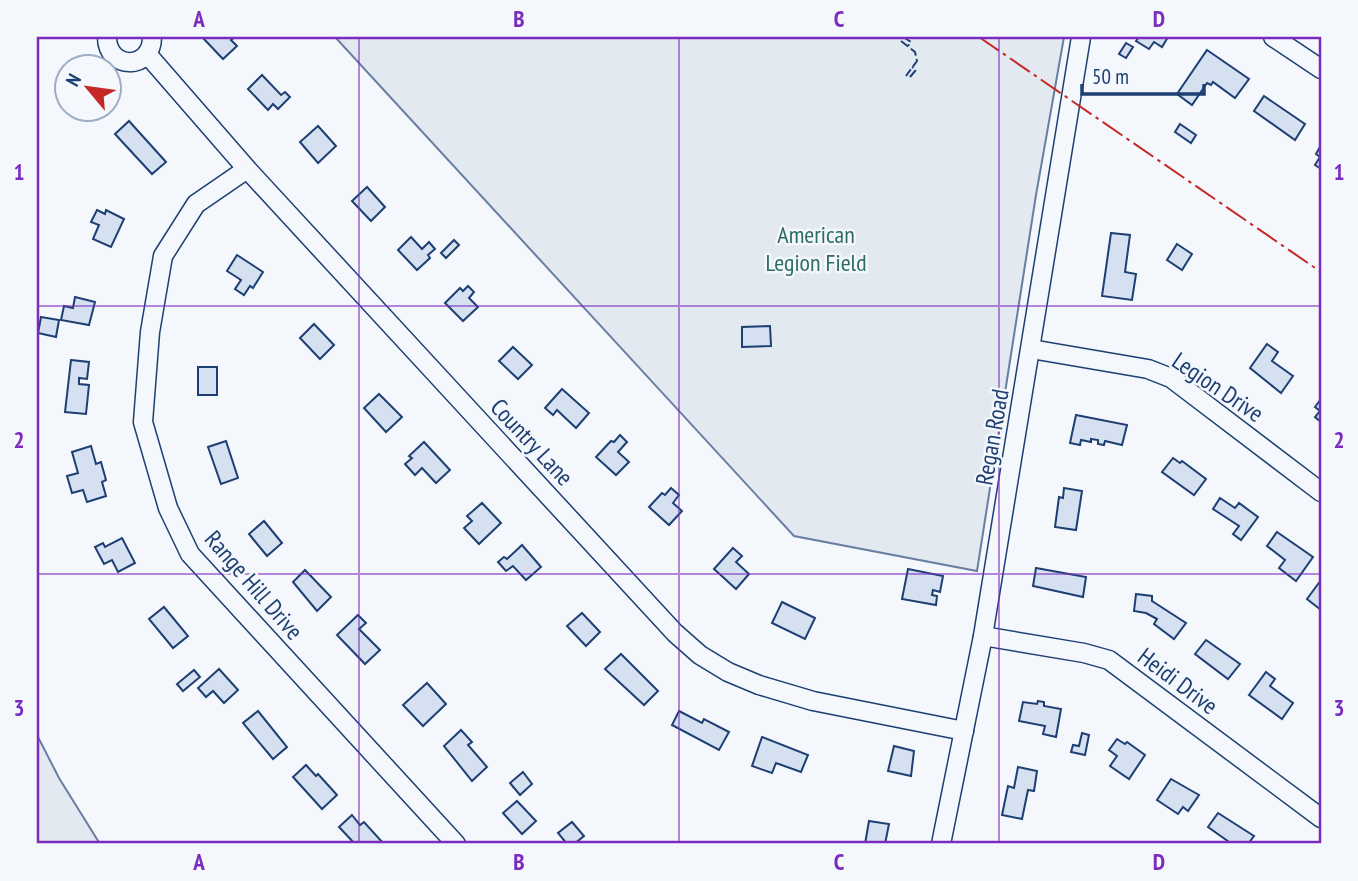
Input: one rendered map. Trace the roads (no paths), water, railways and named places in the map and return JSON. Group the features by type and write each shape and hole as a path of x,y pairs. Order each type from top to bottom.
{"street":[{"name":"Country Lane","path":"107,37 111,52 119,60 132,62 149,45 247,169 675,633 700,654 728,672 759,685 813,701 964,731"},
{"name":"Regan Road","path":"941,844 983,636 1081,37"},
{"path":"1273,37 1321,69"},
{"name":"Range Hill Drive","path":"247,169 195,204 163,256 150,332 143,422 168,508 190,554 456,844"},
{"name":"Legion Drive","path":"1031,349 1148,369 1171,378 1321,492"},
{"name":"Heidi Drive","path":"983,636 1084,653 1109,660 1321,818"}],"park label":[{"name":"American Legion Field","path":"816,248"}]}
